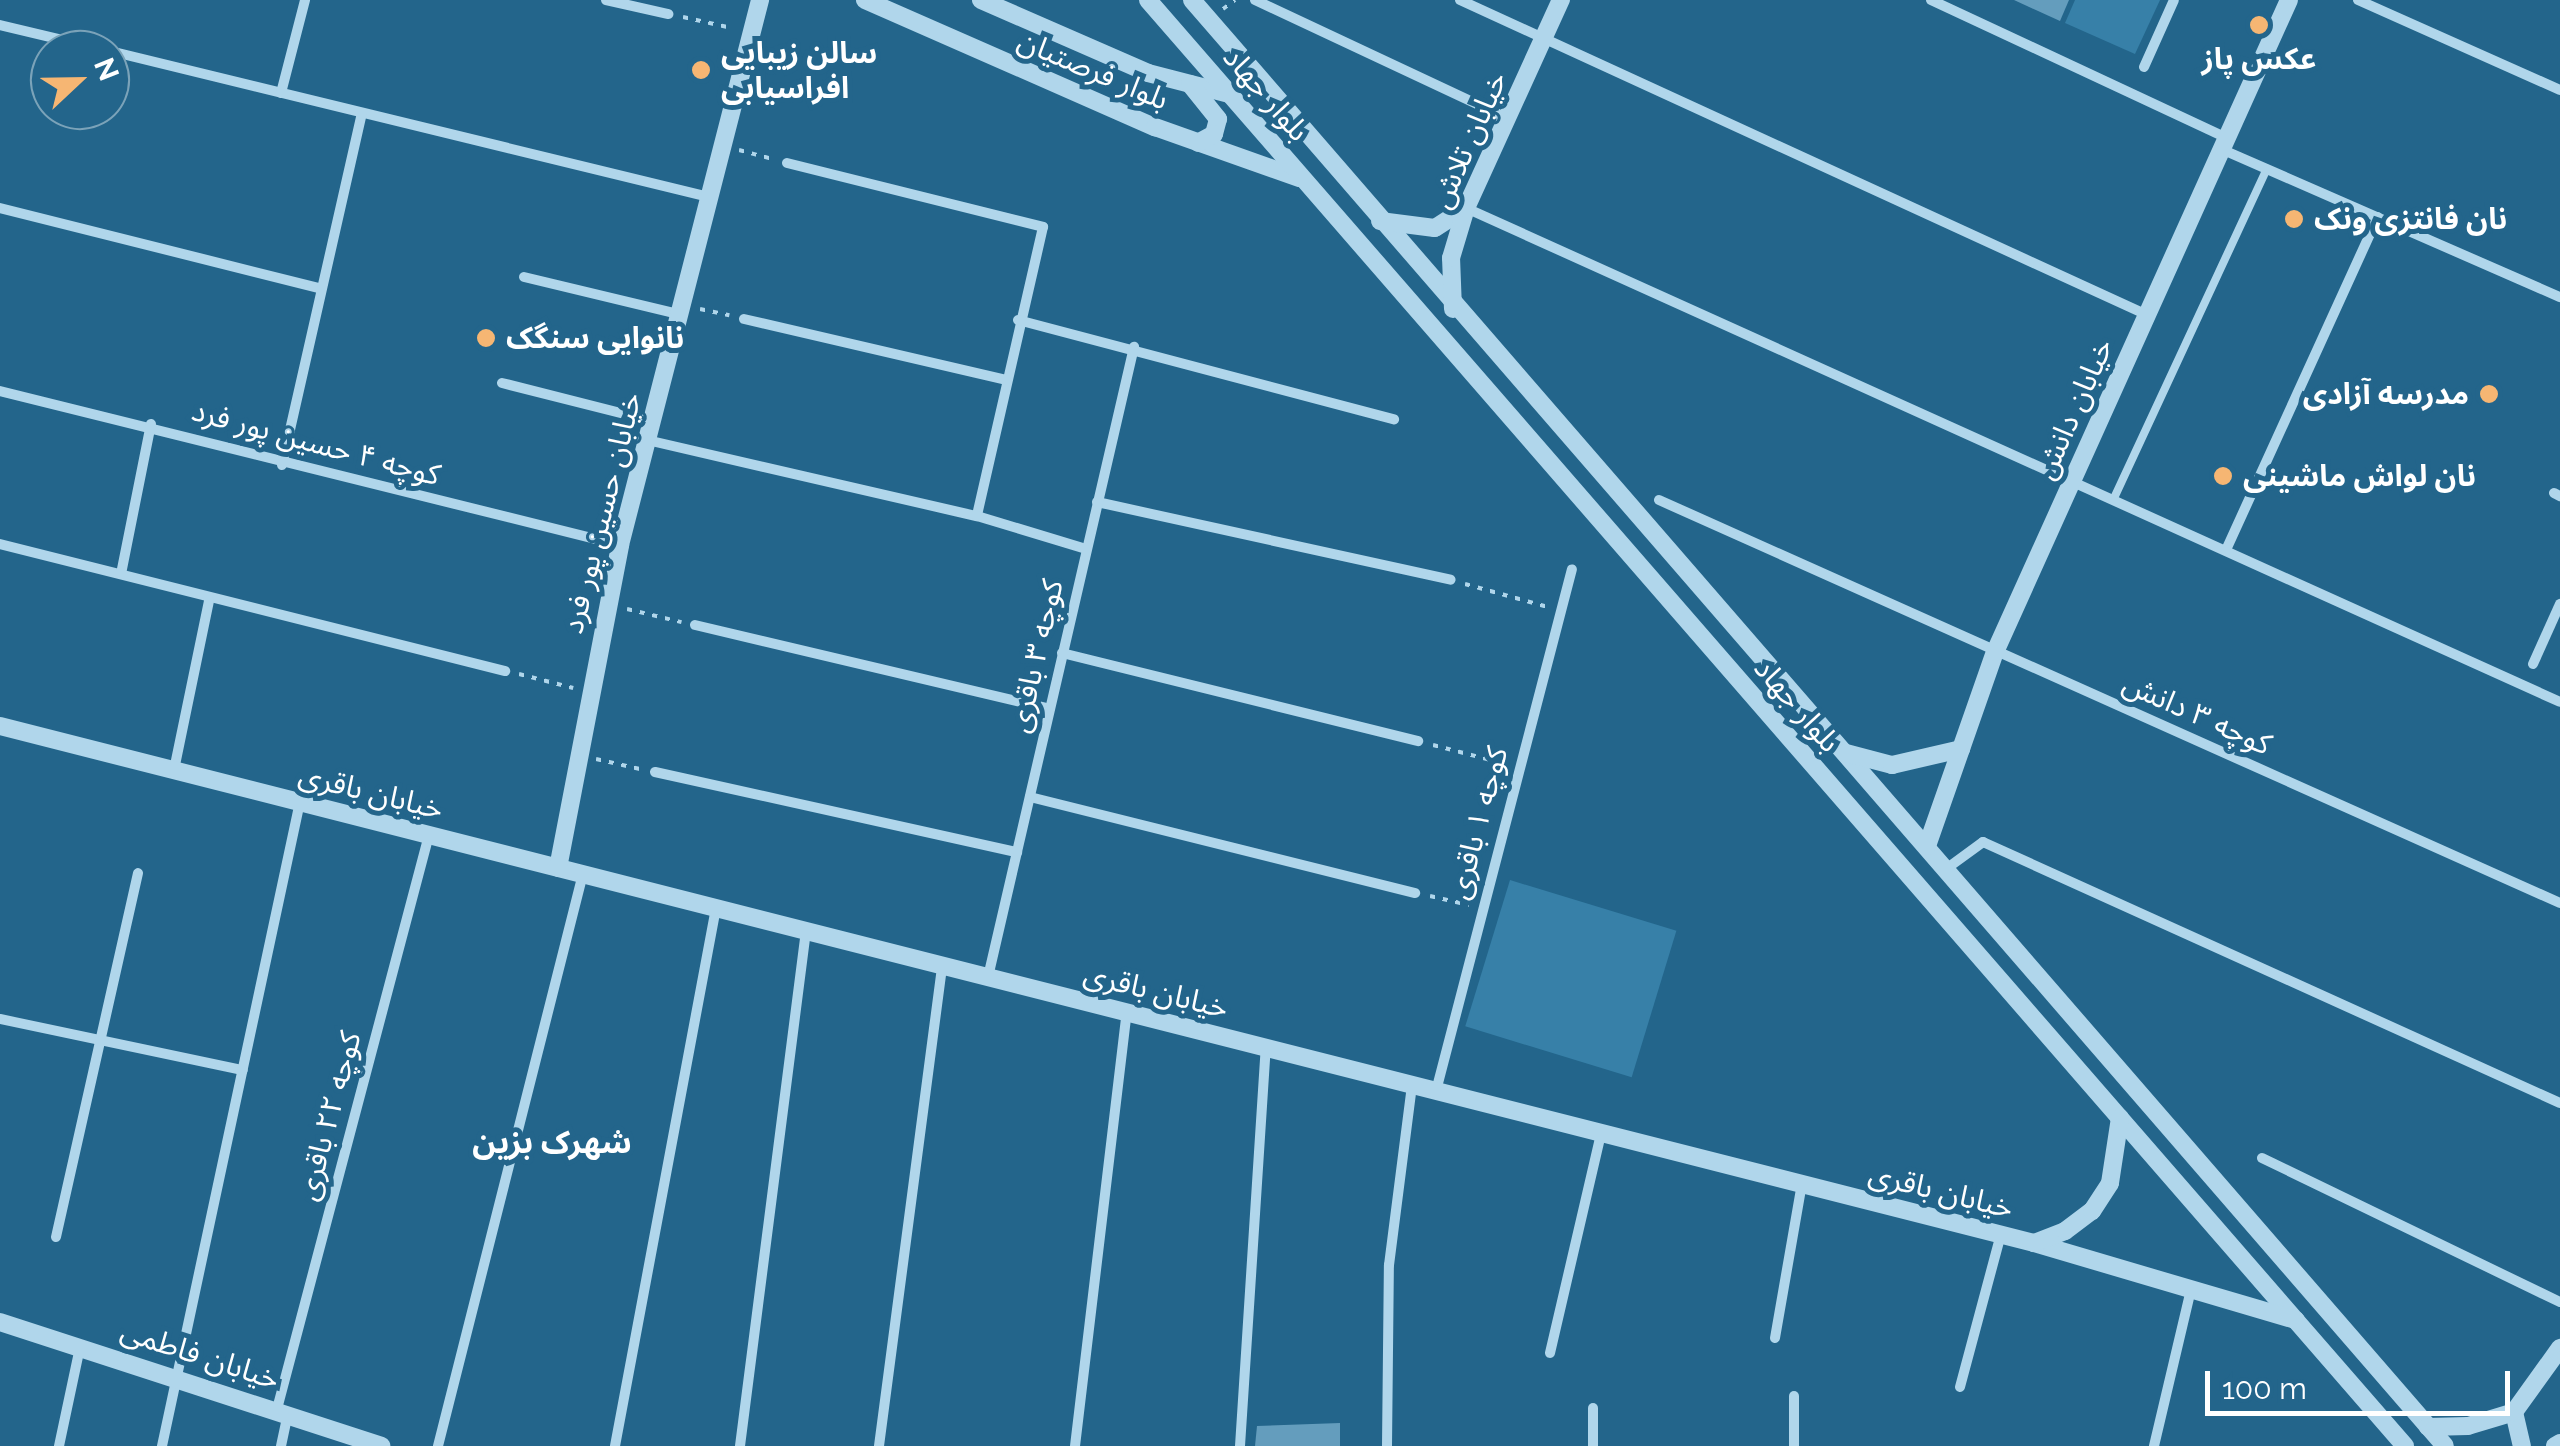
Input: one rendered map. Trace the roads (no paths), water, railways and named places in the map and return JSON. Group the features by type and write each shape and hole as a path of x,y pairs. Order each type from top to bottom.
{"street":[{"path":"280,93 305,0"},
{"path":"606,0 668,14"},
{"name":"خیابان حسین پور فرد","path":"558,868 587,692 620,546 760,0"},
{"name":"بلوار فرصتیان","path":"865,0 1198,143 1304,180"},
{"name":"بلوار فرصتیان","path":"981,0 1148,72 1230,94"},
{"name":"بلوار جهاد","path":"1148,0 2405,1446"},
{"name":"بلوار جهاد","path":"1192,0 1453,308 1927,846 2445,1446"},
{"path":"1254,0 1507,118"},
{"path":"1460,0 2147,315"},
{"name":"خیابان تلاش","path":"1453,308 1450,258 1466,208 1561,0"},
{"path":"1932,0 2224,143 2267,169 2560,298"},
{"path":"2144,67 2174,0"},
{"name":"خیابان دانش","path":"1927,846 1995,652 2289,0"},
{"path":"2358,0 2560,90"},
{"path":"0,25 30,32"},
{"path":"130,57 708,197"},
{"path":"1190,84 1218,118 1214,134 1198,143"},
{"path":"282,465 362,113"},
{"path":"788,163 1043,228 1018,320 976,516"},
{"path":"0,208 320,288"},
{"path":"1380,221 1434,228 1466,208 2115,496 2560,702"},
{"path":"2226,550 2378,216"},
{"path":"524,276 680,309"},
{"path":"744,319 1006,380"},
{"path":"1018,320 1134,347 1394,419"},
{"name":"کوچه ۳ باقری","path":"988,977 1134,347"},
{"path":"502,383 649,431 976,516 1086,549"},
{"name":"کوچه ۴ حسین پور فرد","path":"0,392 151,424 282,465 620,546"},
{"path":"120,574 151,424"},
{"name":"کوچه ۳ دانش","path":"1659,500 2560,903"},
{"path":"1097,502 1451,580"},
{"path":"0,544 209,601 504,671"},
{"name":"کوچه ۱ باقری","path":"1436,1091 1572,569"},
{"path":"174,770 209,601"},
{"path":"2533,664 2560,604"},
{"path":"695,625 1049,709"},
{"path":"1062,653 1418,741"},
{"name":"خیابان باقری","path":"0,726 2001,1234 2296,1320"},
{"path":"1845,752 1892,765 1961,749"},
{"path":"654,772 1017,852"},
{"path":"1030,797 1416,893"},
{"path":"162,1446 300,802"},
{"name":"کوچه ۲۲ باقری","path":"282,1446 283,1411 429,836"},
{"path":"1946,869 1983,842 2560,1103"},
{"path":"56,1237 138,873"},
{"path":"438,1446 583,874"},
{"path":"615,1446 716,908"},
{"path":"740,1446 806,931"},
{"path":"879,1446 942,965"},
{"path":"1074,1446 1127,1012"},
{"path":"0,1020 242,1070"},
{"path":"1240,1442 1266,1048"},
{"path":"1387,1446 1389,1265 1412,1085"},
{"path":"2034,1243 2065,1231 2101,1197 2120,1151 2120,1118"},
{"path":"1550,1353 1600,1133"},
{"path":"2262,1158 2560,1302"},
{"path":"1775,1338 1802,1184"},
{"path":"1960,1387 2001,1234"},
{"path":"2154,1446 2191,1289"},
{"name":"خیابان فاطمی","path":"0,1322 177,1376 381,1446"},
{"path":"59,1446 80,1346"},
{"path":"2428,1426 2468,1426 2514,1412 2560,1348"},
{"path":"1794,1396 1794,1446"},
{"path":"1593,1446 1594,1408"},
{"path":"2514,1412 2522,1446"}],"lane":[{"path":"2115,496 2267,169"}],"place":[{"name":"عکس پاز","path":"2259,25"},
{"name":"سالن زیبایی افراسیابی","path":"701,70"},
{"name":"نان فانتزى ونک","path":"2294,219"},
{"name":"نانوایی سنگک","path":"486,338"},
{"name":"مدرسه آزادی","path":"2489,394"},
{"name":"نان لواش ماشينى","path":"2223,476"}],"district":[{"name":"شهرک بزین","path":"552,1142"}]}
